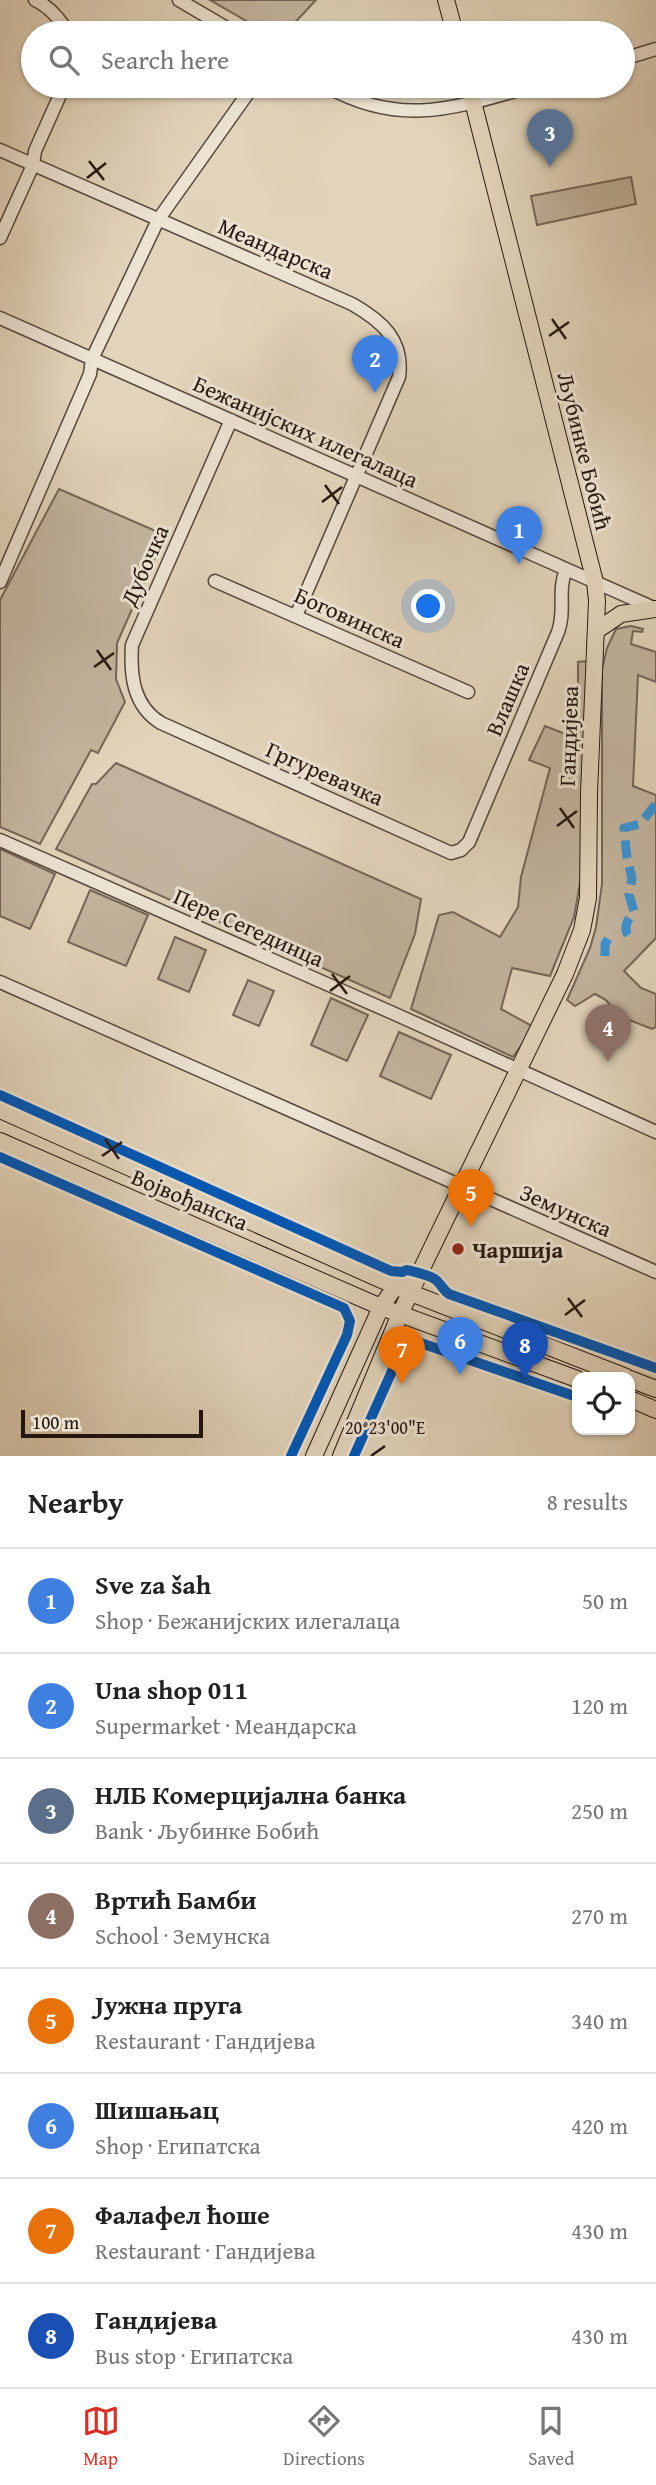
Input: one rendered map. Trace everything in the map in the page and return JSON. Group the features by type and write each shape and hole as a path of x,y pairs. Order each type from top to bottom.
{"main road":[{"path":"446,0 452,21"},
{"name":"Љубинке Бобић","path":"473,98 595,582"},
{"name":"Гандијева","path":"314,1456 381,1307 420,1274 460,1186 565,974 585,921 589,890 595,582"},
{"path":"596,631 621,614 655,609"},
{"name":"Војвођанска","path":"0,1110 404,1290 613,1372"},
{"name":"Војвођанска","path":"0,1141 381,1307 572,1377"},
{"path":"341,1456 401,1314 404,1290"},
{"name":"Војвођанска","path":"635,1381 656,1390"},
{"path":"635,1401 656,1409"}],"street":[{"path":"35,0 54,13 60,21"},
{"path":"179,0 214,21"},
{"path":"635,55 656,49"},
{"path":"0,239 59,98"},
{"path":"0,582 90,374 92,359 158,220 244,98"},
{"path":"355,98 379,108 407,112 457,108 491,98"},
{"name":"Меандарска","path":"0,149 352,304 383,326 394,340 401,362 399,377 296,615"},
{"name":"Бежанијских илегалаца","path":"0,318 655,609"},
{"name":"Дубочка","path":"161,723 145,711 136,693 131,669 132,645 231,421"},
{"name":"Влашка","path":"469,842 561,624 561,580 566,570"},
{"name":"Боговинска","path":"215,580 468,692"},
{"name":"Гргуревачка","path":"161,723 451,853 461,850 469,842"},
{"name":"Пере Сегединца","path":"0,840 519,1071"},
{"path":"0,982 460,1186"},
{"path":"519,1071 656,1132"},
{"name":"Земунска","path":"460,1186 656,1272"}],"shaded area":[{"path":"210,0 316,0 296,21 246,21"},
{"path":"631,177 636,204 537,225 531,196"},
{"path":"59,489 165,535 117,643 116,679 125,702 98,753 91,750 40,844 0,827 0,600"},
{"path":"631,626 643,629 642,632 633,631 631,644 656,652 656,682 638,675 633,786 656,795 656,938 624,971 641,988 656,994 656,1027 652,1029 619,1016 606,1000 595,994 575,1006 567,1000 590,948 602,884 602,669 607,648 616,629"},
{"path":"588,661 582,872 574,917 550,976 512,968 501,1009 534,1027 513,1057 411,1009 439,915 453,912 500,937 518,907 521,877 550,768 529,760 545,726 573,737 578,697 578,662"},
{"path":"116,763 421,899 415,934 390,998 56,849 92,784 96,784"},
{"path":"0,849 55,874 30,929 0,916"},
{"path":"90,890 148,915 126,966 68,942"},
{"path":"175,937 206,950 189,992 158,979"},
{"path":"248,980 274,991 259,1026 233,1015"},
{"path":"331,998 368,1015 347,1061 311,1045"},
{"path":"399,1032 451,1055 431,1099 380,1076"}],"marked path":[{"path":"628,935 626,926 634,911 629,895 632,878 624,828 640,824 656,804"},
{"path":"605,956 605,944 610,936"}],"cycle path":[{"path":"0,1095 391,1271 407,1270 426,1275 436,1280 449,1294 656,1368"},
{"path":"0,1157 344,1308 350,1321 347,1335 291,1456"},
{"path":"354,1456 401,1351 415,1341 572,1395"}],"place":[{"name":"НЛБ Комерцијална банка","path":"550,167"},
{"name":"Una shop 011","path":"375,393"},
{"name":"Sve za šah","path":"519,564"},
{"name":"Вртић Бамби","path":"608,1062"},
{"name":"Јужна пруга","path":"471,1227"},
{"name":"Чаршија","path":"458,1249"},
{"name":"Шишањац","path":"460,1375"},
{"name":"Гандијева","path":"525,1379"},
{"name":"Фалафел ћоше","path":"402,1384"}]}
